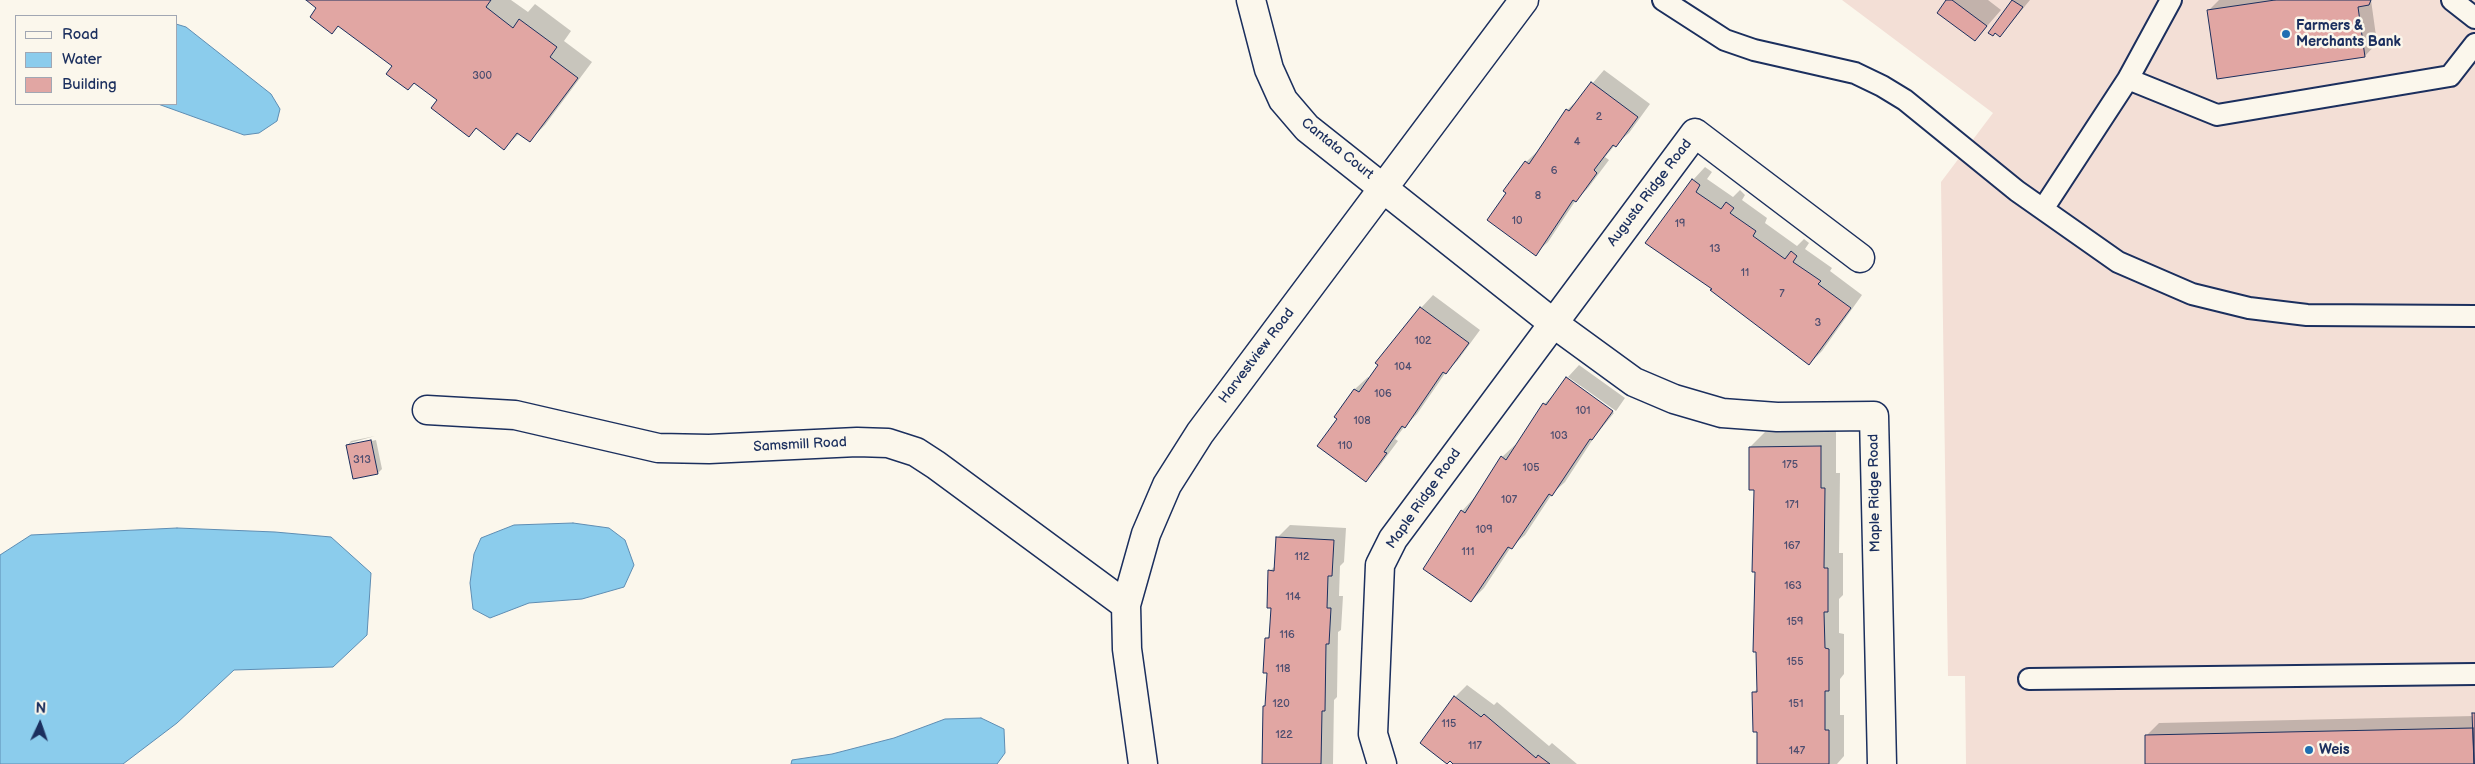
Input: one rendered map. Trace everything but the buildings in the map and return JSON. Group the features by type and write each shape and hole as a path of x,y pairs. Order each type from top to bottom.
{"street":[{"name":"Cantata Court","path":"1251,0 1269,69 1283,100 1307,128 1383,186"},
{"name":"Harvestview Road","path":"1143,764 1127,649 1126,605 1146,534 1167,485 1200,433 1524,0"},
{"name":"Augusta Ridge Road","path":"1554,322 1695,133 1860,258"},
{"name":"Maple Ridge Road","path":"1383,186 1554,322 1634,382 1674,399 1722,413 1777,417 1874,416 1882,764"},
{"name":"Maple Ridge Road","path":"1382,764 1373,734 1380,565 1393,539 1554,322"},
{"name":"Samsmill Road","path":"427,410 515,415 658,448 710,449 856,442 888,443 916,452 936,465 1126,605"}],"lane":[{"path":"1663,0 1725,40 1754,50 1855,73 1882,86 1904,100 2043,208 2118,262 2192,294 2249,308 2307,315 2475,316"},
{"path":"2043,208 2128,79 2171,0"},
{"path":"2452,0 2475,18"},
{"path":"2128,79 2217,115 2450,76 2475,44"},
{"path":"2029,679 2475,674"}],"shaded area":[{"path":"1842,0 2475,0 2475,764 1966,764 1965,676 1948,676 1941,182 1993,113"}],"water":[{"path":"178,25 186,27 271,94 280,109 277,121 259,133 244,135 161,105 178,105"},
{"path":"573,523 609,528 625,540 634,565 624,587 582,599 529,603 490,618 473,609 470,583 474,554 481,538 514,525"},
{"path":"177,528 275,532 331,537 371,573 367,635 333,667 234,670 177,723 123,764 0,764 0,555 31,535"},
{"path":"981,718 1004,729 1005,753 997,764 791,764 792,760 832,754 894,738 945,719"}],"place":[{"name":"Farmers & Merchants Bank","path":"2286,34"},
{"name":"Weis","path":"2309,750"}]}
